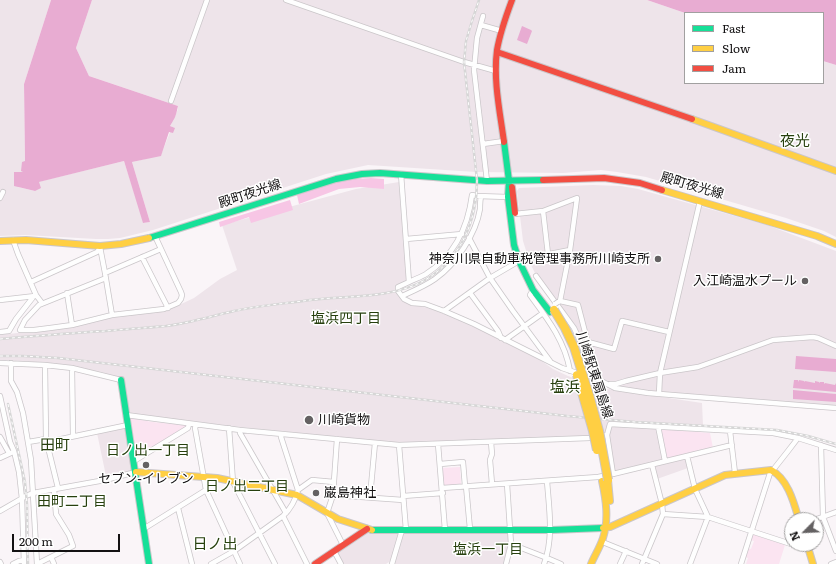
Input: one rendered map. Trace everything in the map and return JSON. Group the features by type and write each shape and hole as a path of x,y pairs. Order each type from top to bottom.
{"main road":[{"name":"川崎駅東扇島線","path":"512,0 497,52 496,72 509,181 508,197 514,245 536,285 553,307 574,346 599,431 605,478 610,501 608,528 605,543 597,564"},
{"path":"497,52 836,171"},
{"name":"殿町夜光線","path":"0,241 26,240 100,247 123,244 156,236 344,177 371,174 401,174 487,181 604,178 640,183 817,236 836,244"},
{"name":"川崎駅東扇島線","path":"509,181 513,188 522,260 533,290 553,307"},
{"path":"121,380 150,564"},
{"path":"136,472 217,478 273,490 298,492 327,513 342,521 371,530 470,529 510,531 608,528 724,475 772,470 775,471 789,491 796,512"},
{"name":"川崎駅東扇島線","path":"591,564 608,528"},
{"path":"315,564 367,529"},
{"path":"809,552 813,564"}],"street":[{"path":"171,101 207,0"},
{"path":"286,0 496,72"},
{"path":"483,16 477,38 474,70 487,181"},
{"path":"481,24 502,31"},
{"path":"482,144 504,141"},
{"path":"401,174 410,282"},
{"path":"0,198 3,192"},
{"path":"508,197 472,195 468,217 462,234 452,250 439,264 425,274 398,287 398,291 404,299 412,303 425,304 444,311 570,371 597,378 615,388 659,394 836,408"},
{"path":"402,296 429,283 453,262 470,238 477,221 480,209 480,196"},
{"path":"516,214 543,211 577,198 570,250 553,307 550,323 560,341 570,371"},
{"path":"659,394 660,373 700,201"},
{"path":"543,211 548,254"},
{"path":"406,239 462,234"},
{"path":"156,236 182,295 178,303 161,310 112,315 72,325 34,330 20,330 25,320 42,303 67,293 161,249"},
{"path":"470,238 490,278 551,362"},
{"path":"13,240 35,296 42,303"},
{"path":"100,247 112,315"},
{"path":"30,282 97,252 100,247"},
{"path":"444,311 490,278 522,260 570,250"},
{"path":"142,257 168,308"},
{"path":"536,276 574,328 581,343 591,376"},
{"path":"67,293 72,325"},
{"path":"470,293 503,339"},
{"path":"0,300 35,296"},
{"path":"0,332 9,331 16,318 35,296"},
{"path":"503,339 553,307 578,305 597,378"},
{"path":"588,342 614,349 622,321 669,332"},
{"path":"608,384 616,384 660,373 698,367 773,340 813,337 836,346"},
{"path":"0,363 72,368 121,380"},
{"path":"11,363 11,381 17,392 23,413 31,460 37,564 73,546 69,535 56,514 56,489 46,441 44,365"},
{"path":"72,368 73,436"},
{"path":"0,396 10,442 14,451 19,472 22,498 24,562 18,561 13,564"},
{"path":"126,415 240,430 399,445 590,438 607,435"},
{"path":"134,462 188,428 189,424"},
{"path":"196,424 206,490 240,564"},
{"path":"605,478 607,435 610,424 773,434 798,438 836,450"},
{"path":"28,442 46,441 128,425"},
{"path":"658,426 665,462"},
{"path":"229,428 233,482 275,564"},
{"path":"240,430 240,433 273,490 307,564"},
{"path":"730,431 735,474"},
{"path":"281,434 298,492"},
{"path":"0,437 9,453"},
{"path":"741,564 772,470 798,438"},
{"path":"337,439 333,495 327,513 343,545"},
{"path":"491,442 492,454 490,460 492,484"},
{"path":"370,498 374,443"},
{"path":"438,444 445,530"},
{"path":"391,563 404,530 399,445"},
{"path":"333,495 370,498 403,498 466,486 605,478 732,445"},
{"path":"821,445 823,512"},
{"path":"0,458 14,451"},
{"path":"686,456 695,488 708,517 690,564"},
{"path":"440,464 463,462 470,529"},
{"path":"642,564 663,514 662,504 652,465"},
{"path":"0,511 33,493 104,480 136,472"},
{"path":"211,564 234,551 285,514 298,492 312,480 334,482"},
{"path":"544,564 547,558 550,530 547,481"},
{"path":"506,564 511,544 507,484"},
{"path":"145,528 206,490"},
{"path":"178,508 192,564"},
{"path":"824,517 836,512"},
{"path":"663,514 708,517 784,542"},
{"path":"824,520 836,551"},
{"path":"605,543 657,564"},
{"path":"511,544 561,564"},
{"path":"334,551 341,564"},
{"path":"620,564 626,551"},
{"path":"51,557 54,564"},
{"path":"831,564 836,562"}],"shaded area":[{"path":"0,0 51,0 24,84 25,162 22,162 23,172 18,187 35,191 38,182 124,161 144,223 150,222 132,162 161,155 170,132 174,128 170,126 178,106 89,76 76,48 92,0 647,0 684,13 684,84 824,84 824,61 836,65 836,237 824,231 786,218 646,177 617,172 601,170 563,173 476,172 368,165 326,174 153,230 120,238 96,239 25,235 0,236"},
{"path":"51,0 92,0 76,48 89,76 178,106 175,118 170,126 175,128 173,133 169,132 161,156 132,162 150,222 143,223 124,161 39,182 41,188 35,191 14,186 14,172 23,172 21,171 22,162 25,161 24,84"},
{"path":"647,0 836,0 836,65 824,61 824,12 684,13"},
{"path":"522,26 532,31 527,44 517,40"},
{"path":"371,178 384,179 384,189 360,187 339,189 299,204 297,195 333,183"},
{"path":"399,182 407,281 395,287 398,295 403,301 442,312 461,321 462,320 536,357 553,369 601,388 702,403 703,425 608,422 605,433 590,436 402,444 130,414 123,378 101,372 57,364 8,360 0,361 0,335 61,328 116,315 164,310 194,298 220,279 237,270 222,225 356,189"},
{"path":"593,185 621,186 638,189 767,225 836,251 836,406 663,393 615,387 612,382 599,379 591,373 582,340 535,273 530,263 523,241 517,191 519,188"},
{"path":"290,200 293,210 251,223 249,217 220,227 219,222"},
{"path":"796,356 836,359 836,372 795,369"},
{"path":"794,380 798,380 799,382 799,380 815,383 815,381 820,383 824,382 824,384 835,385 836,383 836,392 793,388"},
{"path":"793,390 836,394 836,402 793,399"},
{"path":"132,418 152,422 186,425 186,427 138,457 136,456"},
{"path":"612,425 657,429 663,460 613,473 609,438 610,428"},
{"path":"125,427 132,471 106,476 97,433"},
{"path":"660,430 710,433 713,448 669,459 667,457"},
{"path":"684,458 686,459 688,468 657,479 654,467 655,465"},
{"path":"460,467 461,484 464,485 445,487 443,485 441,468"},
{"path":"366,532 399,533 392,560 386,564 343,564 337,553 338,551"},
{"path":"402,533 509,533 510,544 504,564 394,564"},
{"path":"753,534 784,545 779,564 746,564 748,558 745,557 748,548 751,549 754,541 751,540"}],"railway":[{"path":"0,339 166,326 260,306 318,299 381,294 397,291 411,286 425,280 438,271 457,250 470,224 474,210 477,180 464,62 466,41 479,0"},
{"path":"0,356 58,358 567,416 635,422 777,430 808,436 836,444"},
{"path":"8,404 25,482 28,564"}],"traffic: fast":[{"path":"504,142 509,181 508,197 514,245 519,261 533,290 550,312"},
{"path":"149,238 336,179 362,174 380,173 487,181 543,180"},
{"path":"121,380 149,564"},
{"path":"372,530 551,530 603,528"}],"traffic: slow":[{"path":"692,119 836,171"},
{"path":"662,190 817,236 836,244"},
{"path":"0,241 26,240 100,246 121,244 149,238"},
{"path":"554,310 574,347 599,431 608,480"},
{"path":"577,375 597,450"},
{"path":"603,528 610,527 725,475 771,470 777,474 786,485 790,492 796,512"},
{"path":"136,472 217,478 297,495 338,519 372,530"},
{"path":"608,480 610,501"},
{"path":"591,564 602,541 606,524 606,502 602,481"},
{"path":"809,552 813,564"}],"traffic: jam":[{"path":"504,142 498,96 496,61 500,37 512,0"},
{"path":"497,52 692,119"},
{"path":"543,180 604,178 640,183 662,190"},
{"path":"512,187 515,213"},
{"path":"315,564 367,529"}],"place":[{"name":"神奈川県自動車税管理事務所川崎支所","path":"658,259"},
{"name":"入江崎温水プール","path":"805,281"},
{"name":"川崎貨物","path":"309,420"},
{"name":"セブン-イレブン","path":"146,465"},
{"name":"巌島神社","path":"316,493"}],"district":[{"name":"夜光","path":"795,142"},
{"name":"塩浜四丁目","path":"346,319"},
{"name":"塩浜","path":"565,388"},
{"name":"田町","path":"55,446"},
{"name":"日ノ出一丁目","path":"148,451"},
{"name":"日ノ出二丁目","path":"247,487"},
{"name":"田町二丁目","path":"72,502"},
{"name":"日ノ出","path":"215,545"},
{"name":"塩浜一丁目","path":"488,550"}]}
